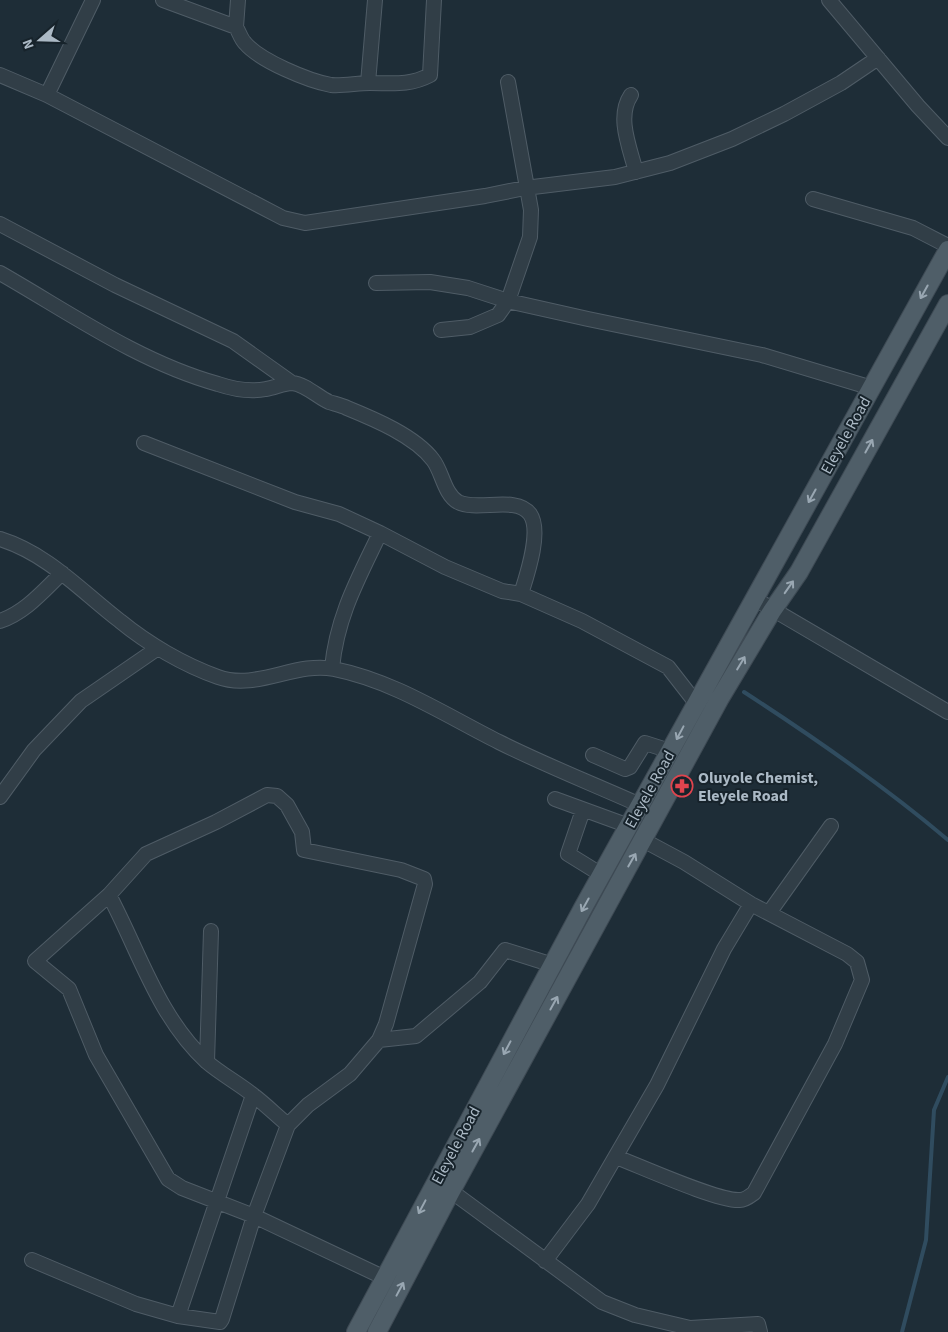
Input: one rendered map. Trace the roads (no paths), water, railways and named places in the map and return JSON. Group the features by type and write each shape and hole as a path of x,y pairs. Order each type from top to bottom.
{"main road":[{"name":"Eleyele Road","path":"356,1332 640,805 948,248"},
{"name":"Eleyele Road","path":"377,1332 451,1191 720,698 772,611 799,572 948,304"}],"street":[{"path":"48,95 93,0"},
{"path":"163,0 236,27"},
{"path":"238,0 236,27 246,44 257,53 298,74 331,84 404,84 430,75 434,0"},
{"path":"368,83 376,0"},
{"path":"829,0 948,138"},
{"path":"0,75 48,95 283,218 305,223 636,172 670,163 741,135 841,83 878,58"},
{"path":"441,330 470,327 498,314 508,301 530,237 531,210 508,82"},
{"path":"631,95 624,105 623,116 636,172"},
{"path":"813,199 913,228 948,248"},
{"path":"0,224 115,285 233,341 292,383 414,441 434,461 451,495 458,502 514,505 526,509 532,516 534,530 530,567 521,594"},
{"path":"0,273 161,364 217,384 240,389 264,390 292,383"},
{"path":"376,283 430,282 468,288 508,301 762,354 872,388"},
{"path":"144,443 296,502 339,514 380,533 445,568 502,591 521,594 582,621 668,667 700,696"},
{"path":"332,668 334,646 343,612 380,533"},
{"path":"0,539 19,545 54,565 121,623 158,648 217,677 230,680 270,677 312,669 332,668 378,682 420,700 518,751 640,805"},
{"path":"0,621 19,612 41,596 62,573"},
{"path":"755,599 772,611 948,712"},
{"path":"0,797 34,750 81,701 158,648"},
{"path":"593,755 625,769 630,767 645,743 670,751"},
{"path":"32,1260 136,1304 178,1316 215,1322 222,1319 254,1216 288,1125 308,1105 350,1074 379,1040 386,1024 425,884 424,879 401,870 304,850 302,832 287,805 276,796 267,795 216,822 146,854 109,895 35,961 69,989 75,999 96,1055 168,1179 182,1188 254,1216 385,1278"},
{"path":"555,798 629,826"},
{"path":"583,810 568,854 602,875"},
{"path":"769,913 831,826"},
{"path":"616,1157 714,1194 739,1200 754,1193 835,1044 862,980 857,962 847,954 751,904 684,862 643,840"},
{"path":"109,895 144,972 183,1035 207,1062 253,1095 288,1125"},
{"path":"545,1261 588,1204 616,1157 657,1085 724,949 751,904"},
{"path":"207,1062 212,932"},
{"path":"379,1040 416,1036 480,982 505,950 553,965"},
{"path":"178,1316 253,1095"},
{"path":"451,1191 602,1302 635,1316 690,1328 758,1324 760,1332"}],"waterway":[{"path":"744,692 848,763 899,800 948,840"},
{"path":"902,1332 926,1240 934,1110 948,1077"}],"place":[{"name":"Oluyole Chemist, Eleyele Road","path":"682,786"}]}
